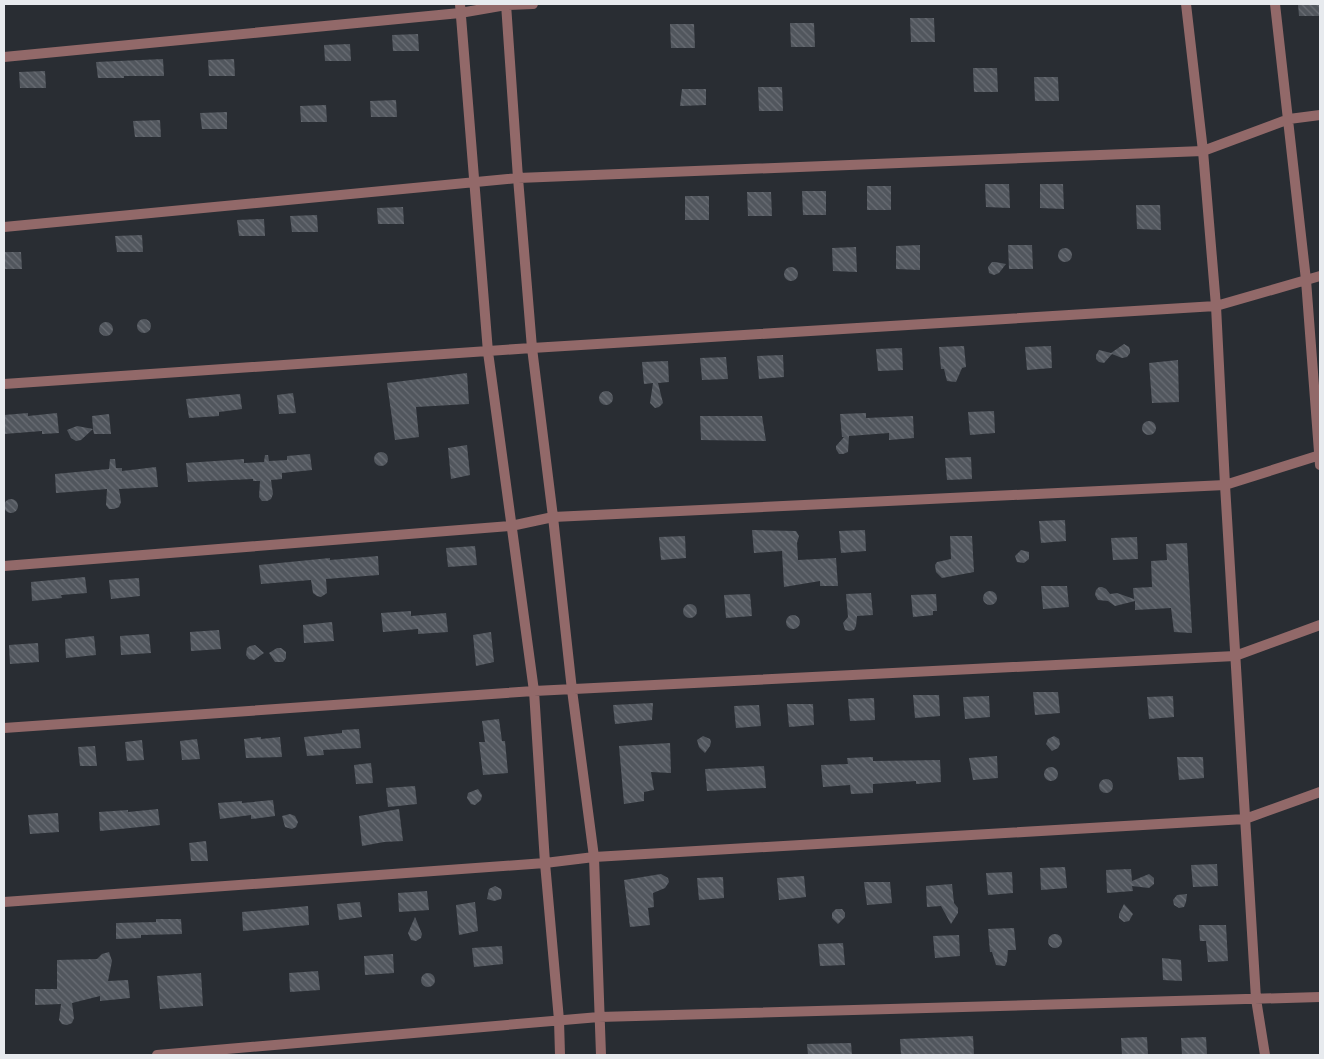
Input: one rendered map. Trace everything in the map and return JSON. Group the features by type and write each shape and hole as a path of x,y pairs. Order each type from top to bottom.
{"street":[{"path":"506,4 532,348 572,690 594,857 601,1055"},
{"path":"4,57 460,8 533,4"},
{"path":"1186,4 1204,151 1216,306 1256,999 1266,1055"},
{"path":"4,566 511,526 553,517 1225,484 1320,459 1306,280 1275,4"},
{"path":"460,8 488,352 534,692 545,863 559,1020 560,1055"},
{"path":"4,227 518,178 1204,151 1289,119 1320,115"},
{"path":"4,384 532,348 1216,306 1320,276"},
{"path":"4,728 534,692 1235,656 1320,625"},
{"path":"4,902 545,863 594,857 1245,819 1320,792"},
{"path":"157,1055 599,1017 1320,997"}],"building":[{"path":"1298,4 1320,4 1320,16 1299,16"},
{"path":"910,18 934,18 935,42 911,42"},
{"path":"790,23 814,23 815,47 791,47"},
{"path":"670,24 694,24 695,48 671,48"},
{"path":"418,34 419,51 393,51 392,35"},
{"path":"350,44 351,61 325,61 324,45"},
{"path":"163,59 164,76 98,78 96,62"},
{"path":"234,59 235,76 209,76 208,60"},
{"path":"973,68 997,68 998,92 974,92"},
{"path":"45,71 46,88 20,88 19,72"},
{"path":"1034,77 1058,77 1059,101 1035,101"},
{"path":"758,87 782,87 783,111 759,111"},
{"path":"682,89 706,89 706,105 680,106"},
{"path":"396,100 397,117 371,117 370,101"},
{"path":"326,105 327,122 301,122 300,106"},
{"path":"227,112 227,129 202,129 200,113"},
{"path":"160,120 161,137 135,137 133,121"},
{"path":"985,184 1009,184 1010,208 986,207"},
{"path":"1040,184 1063,184 1064,209 1040,208"},
{"path":"867,186 891,186 891,210 867,210"},
{"path":"802,191 826,191 826,215 803,215"},
{"path":"747,192 771,192 772,216 748,216"},
{"path":"685,196 709,196 709,220 685,220"},
{"path":"1136,205 1160,205 1161,230 1137,229"},
{"path":"403,207 404,224 378,224 377,208"},
{"path":"317,215 318,232 292,232 290,216"},
{"path":"264,219 265,236 239,236 237,220"},
{"path":"142,235 143,252 117,252 115,236"},
{"path":"920,245 920,270 896,269 896,246"},
{"path":"1008,245 1032,245 1033,269 1009,269"},
{"path":"856,247 857,272 833,271 832,248"},
{"path":"1065,248 1070,250 1072,255 1070,260 1065,262 1060,260 1058,255 1060,250"},
{"path":"4,252 21,252 22,269 4,269"},
{"path":"992,262 1006,264 999,273 994,275 989,273 988,267"},
{"path":"791,267 796,269 798,274 796,279 791,281 786,279 784,274 786,269"},
{"path":"141,319 147,319 151,326 147,333 141,333 137,329 137,323"},
{"path":"103,322 109,322 113,329 109,336 103,336 99,332 99,326"},
{"path":"1124,344 1130,350 1127,357 1122,358 1112,354 1104,363 1096,359 1099,350 1111,353"},
{"path":"964,346 966,367 962,368 956,382 947,381 944,369 941,369 939,347"},
{"path":"1051,346 1052,368 1027,370 1025,347"},
{"path":"902,348 903,370 878,371 876,349"},
{"path":"783,355 784,377 759,379 757,356"},
{"path":"726,357 728,379 702,380 700,358"},
{"path":"1178,360 1179,402 1152,403 1149,363"},
{"path":"668,361 669,382 658,383 663,403 655,408 650,403 653,383 644,384 642,362"},
{"path":"467,373 469,404 416,407 419,437 395,440 387,383"},
{"path":"603,391 609,391 613,398 609,405 603,405 599,401 599,395"},
{"path":"293,393 296,413 279,414 277,395"},
{"path":"240,394 242,409 219,412 219,416 189,418 186,399"},
{"path":"994,411 995,433 970,435 968,412"},
{"path":"28,413 28,416 57,413 59,433 42,434 42,431 4,434 4,415"},
{"path":"866,413 866,418 913,416 914,438 889,440 889,433 849,436 848,452 839,454 836,446 844,437 842,437 840,414"},
{"path":"109,414 111,434 94,434 92,416"},
{"path":"700,416 762,416 766,441 701,440"},
{"path":"1149,421 1154,423 1156,428 1154,433 1149,435 1144,433 1142,428 1144,423"},
{"path":"77,426 93,429 81,440 76,441 71,438 67,430"},
{"path":"467,445 470,475 451,479 448,448"},
{"path":"378,452 384,452 388,459 384,466 378,466 374,462 374,456"},
{"path":"310,454 312,470 282,473 282,479 271,480 273,494 271,499 267,501 262,501 259,497 260,481 253,481 253,479 188,482 186,463 244,459 244,463 264,462 265,455 268,455 269,461 287,460 287,456"},
{"path":"971,457 972,479 947,480 945,458"},
{"path":"110,459 115,459 116,468 122,468 122,471 156,467 158,487 119,489 121,502 119,507 114,509 109,509 106,505 107,489 56,493 55,474 109,469"},
{"path":"8,499 14,499 18,506 14,513 8,513 4,509 4,503"},
{"path":"1065,520 1066,541 1041,543 1039,521"},
{"path":"752,530 796,531 799,536 797,543 798,560 836,558 838,586 820,586 820,581 784,587 782,551 754,553"},
{"path":"865,530 866,551 841,553 839,531"},
{"path":"685,536 686,558 661,560 659,537"},
{"path":"950,536 972,536 974,572 942,578 936,572 935,565 937,562 951,559"},
{"path":"1137,537 1138,559 1113,560 1111,538"},
{"path":"1187,543 1192,633 1174,632 1171,608 1135,610 1135,601 1115,606 1108,601 1098,600 1095,595 1099,587 1106,589 1110,594 1117,593 1134,599 1133,588 1152,587 1151,561 1167,560 1166,544"},
{"path":"475,546 477,565 448,567 446,548"},
{"path":"1021,550 1029,552 1029,559 1024,563 1017,562 1015,556"},
{"path":"378,556 379,575 326,579 327,593 321,597 313,593 311,580 261,584 259,565 330,558 330,560"},
{"path":"85,577 87,593 61,595 62,598 32,601 31,582"},
{"path":"139,578 140,596 111,599 109,580"},
{"path":"1041,586 1067,586 1069,607 1043,609"},
{"path":"990,591 995,593 997,598 995,603 990,605 985,603 983,598 985,593"},
{"path":"871,593 873,615 857,616 854,630 845,630 843,623 848,617 846,594"},
{"path":"750,594 752,616 726,618 724,595"},
{"path":"936,594 937,611 933,611 933,615 913,617 911,595"},
{"path":"690,604 695,606 697,611 695,616 690,618 685,616 683,611 685,606"},
{"path":"411,611 411,616 446,613 448,632 418,634 418,629 383,632 381,613"},
{"path":"793,615 798,617 800,622 798,627 793,629 788,627 786,622 788,617"},
{"path":"332,622 334,641 304,643 303,625"},
{"path":"219,630 221,649 191,651 190,632"},
{"path":"491,632 494,662 476,666 473,635"},
{"path":"149,634 151,653 121,655 120,636"},
{"path":"94,636 96,655 66,658 65,639"},
{"path":"38,643 39,662 10,664 9,645"},
{"path":"255,645 264,653 254,660 249,659 246,655 247,648"},
{"path":"277,648 281,648 286,652 286,658 283,662 275,662 269,653"},
{"path":"1033,692 1058,692 1060,713 1035,715"},
{"path":"913,695 939,695 940,716 915,718"},
{"path":"989,696 990,717 965,719 963,697"},
{"path":"1173,696 1174,717 1149,719 1147,697"},
{"path":"874,698 875,720 850,721 848,699"},
{"path":"653,703 652,720 615,724 613,705"},
{"path":"787,704 813,704 814,725 789,727"},
{"path":"759,705 761,726 736,728 734,706"},
{"path":"499,719 502,741 505,741 508,773 483,775 479,742 485,742 482,721"},
{"path":"359,729 361,748 323,750 324,755 307,756 304,737 342,733 342,730"},
{"path":"703,736 710,739 711,742 705,753 699,747 697,740"},
{"path":"1054,736 1059,739 1060,744 1058,748 1052,751 1046,744 1048,739"},
{"path":"261,737 261,739 280,737 282,757 246,758 244,739"},
{"path":"197,739 200,759 182,760 180,741"},
{"path":"142,740 144,760 127,761 125,742"},
{"path":"670,743 671,773 651,772 654,790 644,792 644,801 624,804 619,746"},
{"path":"95,746 97,766 80,766 78,747"},
{"path":"997,756 998,778 973,780 969,758"},
{"path":"873,757 873,761 940,760 941,782 916,784 916,781 873,784 873,793 851,794 850,785 823,787 821,765 848,764 847,758"},
{"path":"1177,757 1203,757 1204,778 1179,780"},
{"path":"371,763 373,783 356,784 354,765"},
{"path":"764,766 766,788 707,791 705,769"},
{"path":"1051,767 1056,769 1058,774 1056,779 1051,781 1046,779 1044,774 1046,769"},
{"path":"1106,779 1111,781 1113,786 1111,791 1106,793 1101,791 1099,786 1101,781"},
{"path":"415,786 417,804 388,807 386,788"},
{"path":"478,789 482,795 481,800 475,805 471,804 467,798 468,793"},
{"path":"273,800 275,816 251,819 251,815 220,819 218,803"},
{"path":"158,809 160,825 100,831 99,812"},
{"path":"399,809 403,841 362,846 359,816"},
{"path":"58,813 59,832 30,834 28,815"},
{"path":"290,814 295,816 298,822 296,827 292,829 285,827 282,816"},
{"path":"206,841 208,861 191,861 189,843"},
{"path":"1217,864 1218,886 1193,887 1191,865"},
{"path":"1065,867 1067,888 1041,890 1040,868"},
{"path":"1131,869 1132,881 1149,874 1154,878 1154,884 1149,888 1132,886 1133,891 1107,893 1106,870"},
{"path":"1012,872 1013,893 988,895 986,873"},
{"path":"661,874 668,878 669,882 665,888 653,893 654,907 648,908 650,925 630,927 624,880"},
{"path":"804,876 806,897 779,900 777,878"},
{"path":"723,877 724,898 699,900 697,878"},
{"path":"864,882 890,882 892,903 867,905"},
{"path":"952,884 954,903 958,908 958,913 951,924 941,906 927,907 926,886"},
{"path":"495,886 501,889 501,899 494,901 487,899 489,889"},
{"path":"427,891 429,910 399,912 398,893"},
{"path":"1187,894 1184,907 1179,908 1174,905 1173,900 1177,895"},
{"path":"360,902 362,917 339,920 337,904"},
{"path":"475,902 478,931 459,935 456,905"},
{"path":"1124,904 1133,914 1129,921 1124,922 1119,918 1119,914"},
{"path":"308,906 309,925 243,931 242,912"},
{"path":"836,909 842,909 845,913 845,917 838,924 832,918 832,913"},
{"path":"415,917 422,934 421,938 416,941 411,940 408,933"},
{"path":"156,919 181,919 182,934 141,935 141,938 116,939 116,923 156,922"},
{"path":"1199,925 1226,925 1228,961 1208,962 1206,941 1200,941"},
{"path":"1014,928 1016,950 1008,950 1005,966 996,965 992,952 990,952 988,929"},
{"path":"1055,934 1060,936 1062,941 1060,946 1055,948 1050,946 1048,941 1050,936"},
{"path":"959,935 960,956 935,958 933,936"},
{"path":"843,943 845,965 820,966 818,944"},
{"path":"502,946 503,964 474,967 472,948"},
{"path":"109,952 112,961 108,981 128,980 130,998 100,1001 100,996 72,1003 74,1018 72,1023 67,1025 62,1024 59,1020 61,1004 35,1005 35,989 57,989 57,960 97,959 102,954"},
{"path":"393,954 394,973 365,975 364,956"},
{"path":"1162,958 1181,960 1182,981 1163,980"},
{"path":"318,971 320,990 290,992 289,973"},
{"path":"201,973 203,1006 160,1009 157,976"},
{"path":"425,973 431,973 435,980 431,987 425,987 421,983 421,977"},
{"path":"973,1036 974,1055 901,1055 900,1039"},
{"path":"1147,1037 1148,1055 1122,1055 1121,1038"},
{"path":"1206,1037 1207,1055 1182,1055 1181,1038"},
{"path":"851,1043 852,1055 808,1055 807,1044"}]}
